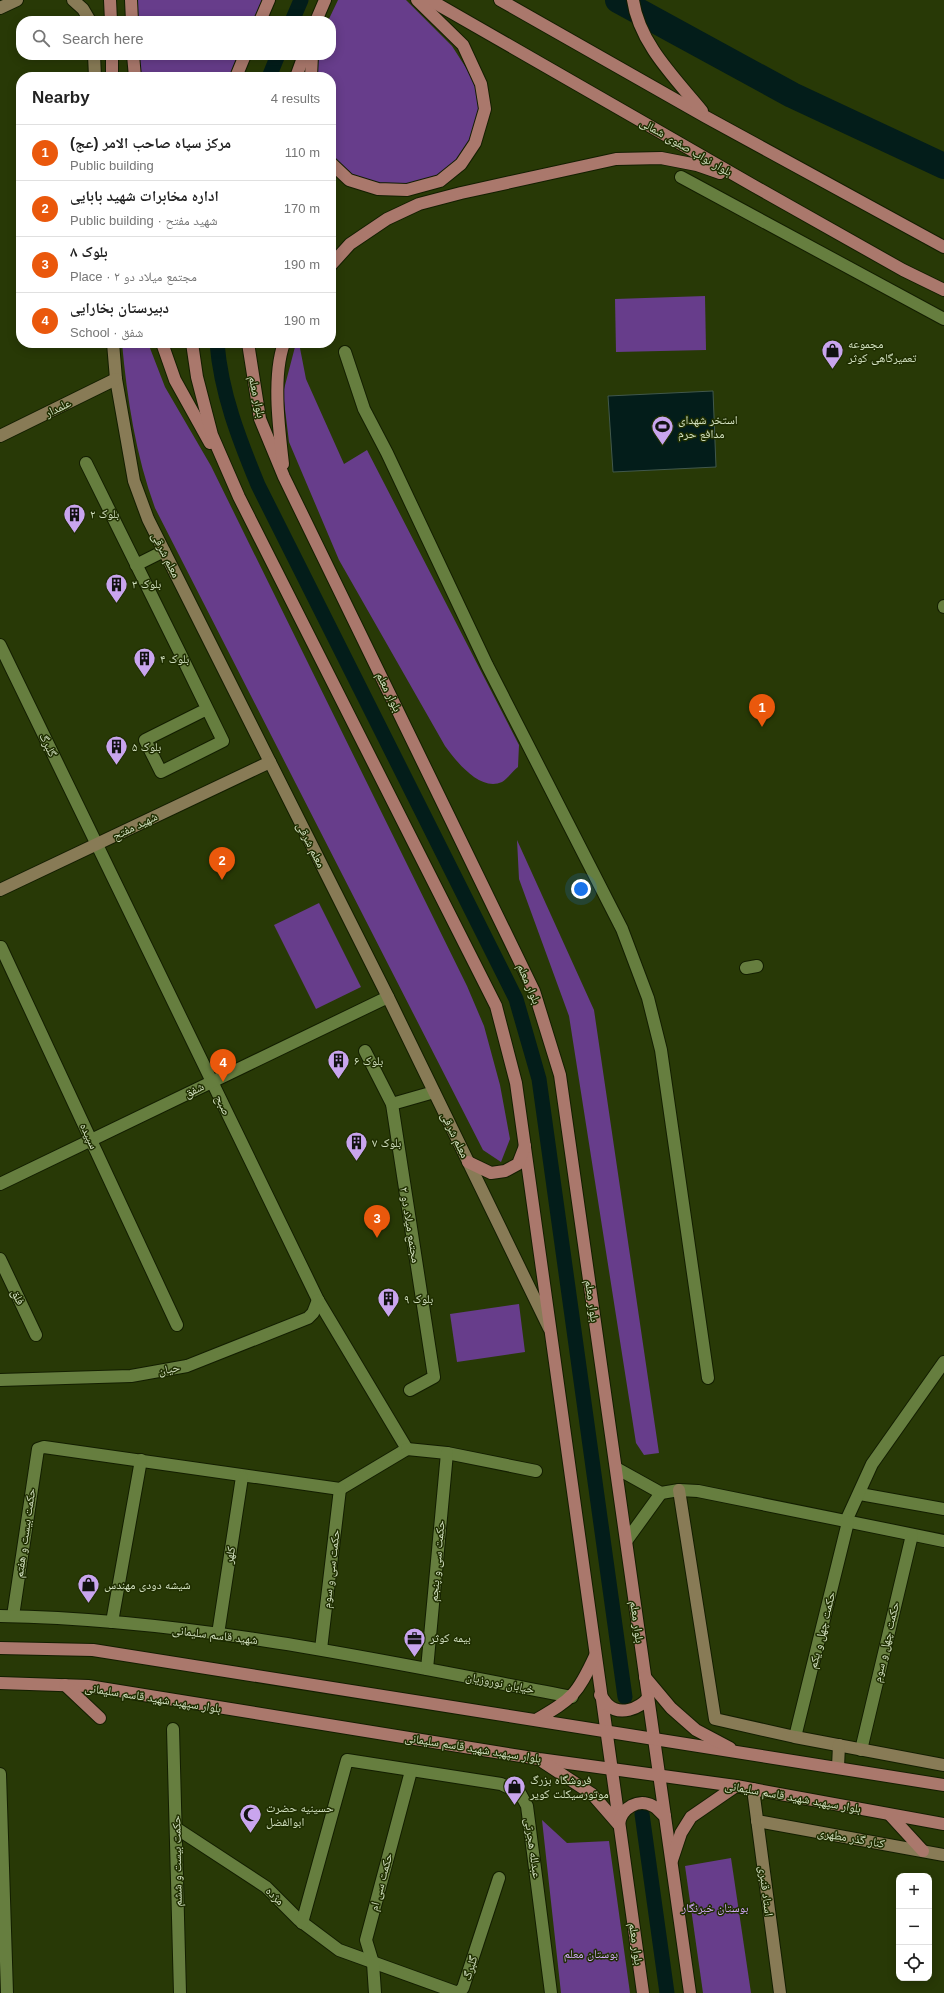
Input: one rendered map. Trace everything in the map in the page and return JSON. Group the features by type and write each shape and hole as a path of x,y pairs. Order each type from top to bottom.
{"main road":[{"path":"110,0 111,16"},
{"path":"131,0 132,16"},
{"path":"318,16 325,0"},
{"path":"336,168 349,180 378,189 407,190 440,181 461,164 475,143 485,109 481,84 463,46 417,0"},
{"name":"بلوار نواب صفوی شمالی","path":"430,0 754,186 903,270 944,290"},
{"path":"500,0 706,117 944,247"},
{"path":"633,0 635,15 661,62 706,117"},
{"path":"262,16 267,3"},
{"path":"112,60 112,72"},
{"path":"133,60 135,72"},
{"path":"238,72 243,60"},
{"path":"298,72 302,60"},
{"path":"311,72 312,60"},
{"path":"336,259 350,244 387,219 419,204 616,159 661,158 696,165 754,186"},
{"path":"164,348 175,380 239,497 496,1006 516,1084 552,1334 595,1656 581,1686 572,1697 536,1720"},
{"path":"193,348 197,377 212,435 239,497"},
{"name":"بلوار معلم","path":"249,348 260,419 284,477 534,991 560,1075 672,1863"},
{"path":"283,348 279,374 278,414 284,477"},
{"path":"468,1162 491,1173 505,1172 518,1164 525,1145"},
{"path":"0,1648 93,1650 944,1785"},
{"name":"بلوار معلم","path":"595,1656 643,1993"},
{"path":"645,1676 671,1708 696,1730 739,1753"},
{"name":"بلوار سپهبد شهید قاسم سلیمانی","path":"0,1683 88,1686 539,1759 736,1786 944,1824"},
{"path":"65,1685 100,1718"},
{"path":"600,1694 608,1705 613,1708 626,1710 638,1707 648,1698"},
{"path":"539,1759 592,1794 619,1825"},
{"path":"690,1993 672,1863 681,1833 691,1817 736,1786"},
{"path":"619,1825 621,1814 630,1806 636,1804 648,1804 654,1806 665,1816"},
{"path":"890,1815 923,1852"}],"street":[{"path":"0,8 17,0"},
{"path":"73,0 83,9 87,16"},
{"path":"94,60 95,72"},
{"path":"681,177 944,320"},
{"name":"معلم شرقی","path":"113,348 116,379 134,481 148,519 388,997 552,1334"},
{"path":"346,352 364,409 387,453 487,665 622,928 648,998 661,1050 708,1378"},
{"name":"علمدار","path":"0,436 116,379"},
{"path":"86,463 223,741 161,772 145,740 207,709"},
{"path":"136,565 164,551"},
{"name":"گلبرگ","path":"0,644 96,845"},
{"name":"شهید مفتح","path":"0,890 270,762"},
{"name":"صبح","path":"96,845 318,1300 407,1448"},
{"name":"سپیده","path":"1,947 177,1325"},
{"name":"شفق","path":"0,1184 388,997"},
{"name":"مجتمع میلاد دو ۲","path":"365,1051 392,1104 434,1377 410,1390"},
{"path":"392,1104 434,1092"},
{"name":"فلق","path":"0,1259 36,1335"},
{"name":"حیان","path":"0,1380 131,1376 187,1366 308,1318 313,1313 318,1300"},
{"name":"حکمت چهل و یکم","path":"795,1737 847,1522 872,1464 944,1362"},
{"name":"حکمت بیست و هفتم","path":"13,1616 38,1449 44,1447 141,1460"},
{"path":"112,1622 141,1460 242,1477 340,1489 407,1448 448,1452 536,1471"},
{"name":"حکمت سی و پنجم","path":"428,1669 448,1452"},
{"path":"616,1468 661,1493 679,1490 698,1492 944,1541"},
{"name":"کلهر","path":"218,1634 242,1477"},
{"name":"حکمت سی و سوم","path":"321,1649 340,1489"},
{"path":"679,1490 715,1719 795,1737 944,1765"},
{"path":"626,1540 661,1493"},
{"path":"860,1494 944,1509"},
{"name":"حکمت چهل و سوم","path":"861,1750 912,1534"},
{"name":"شهید قاسم سلیمانی","path":"0,1616 112,1622 218,1634 321,1649 428,1669"},
{"name":"خیابان نوروزیان","path":"428,1669 572,1697"},
{"name":"حکمت بیست و ششم","path":"173,1729 180,1993"},
{"path":"838,1767 839,1745"},
{"name":"عبدلله هجرتی","path":"302,1923 347,1760 501,1784 520,1793 526,1806 530,1822 551,1993"},
{"name":"حکمت سی ام","path":"375,1993 374,1963 366,1940 411,1771"},
{"path":"0,1774 7,1993"},
{"name":"استاد قنبری","path":"753,1789 780,1993"},
{"name":"کنار گذر مطهری","path":"757,1821 944,1855"},
{"name":"مژده","path":"176,1828 266,1887 302,1923 339,1950 374,1963"},
{"name":"گلبرگ","path":"374,1963 458,1993 463,1988 499,1878"}],"green space":[{"path":"135,0 262,0 255,16 136,16"},
{"path":"338,0 406,0 452,46 477,85 481,108 472,140 458,161 438,178 406,186 380,186 350,176 336,163 336,72 317,72 318,60 336,60 336,16 330,16"},
{"path":"139,60 237,60 232,72 141,72"},
{"path":"705,296 706,350 616,352 615,299"},
{"path":"123,348 150,348 165,387 211,466 467,986 484,1026 500,1085 510,1139 501,1162 483,1150 155,508 148,488 133,427"},
{"path":"295,348 300,348 306,379 344,464 367,450 519,745 518,767 502,782 494,784 485,783 477,779 462,767 445,746 339,560 289,442 283,393"},
{"path":"517,840 594,1010 659,1453 644,1455 636,1443 569,1016 519,879"},
{"path":"319,903 361,987 316,1009 274,925"},
{"path":"519,1304 525,1352 457,1362 450,1314"},
{"name":"بوستان معلم","path":"542,1820 567,1843 609,1841 630,1993 561,1993"},
{"name":"بوستان خبرنگار","path":"731,1858 751,1993 703,1993 685,1866"}],"water":[{"name":"استخر شهدای مدافع حرم","path":"713,391 716,467 613,472 608,396"}],"waterway":[{"path":"294,16 301,0"},
{"path":"618,0 792,95 944,166"},
{"path":"271,72 276,60"},
{"path":"218,348 222,380 232,416 258,485 516,999 539,1079 625,1697"},
{"path":"642,1814 667,1993"}],"place":[{"name":"مجموعه تعمیرگاهی کوثر","path":"832,370"},
{"name":"استخر شهدای مدافع حرم","path":"663,446"},
{"name":"بلوک ۲","path":"75,534"},
{"name":"بلوک ۳","path":"116,604"},
{"name":"بلوک ۴","path":"145,678"},
{"name":"مرکز سپاه صاحب الامر (عج)","path":"762,727"},
{"name":"بلوک ۵","path":"116,766"},
{"name":"اداره مخابرات شهید بابایی","path":"222,880"},
{"name":"بلوک ۶","path":"338,1080"},
{"name":"دبیرستان بخارایی","path":"223,1082"},
{"name":"بلوک ۷","path":"357,1162"},
{"name":"بلوک ۸","path":"377,1238"},
{"name":"بلوک ۹","path":"388,1318"},
{"name":"شیشه دودی مهندس","path":"89,1604"},
{"name":"بیمه کوثر","path":"415,1658"},
{"name":"فروشگاه بزرگ موتورسیکلت کویر","path":"515,1806"},
{"name":"حسینیه حضرت ابوالفضل","path":"250,1834"}]}
